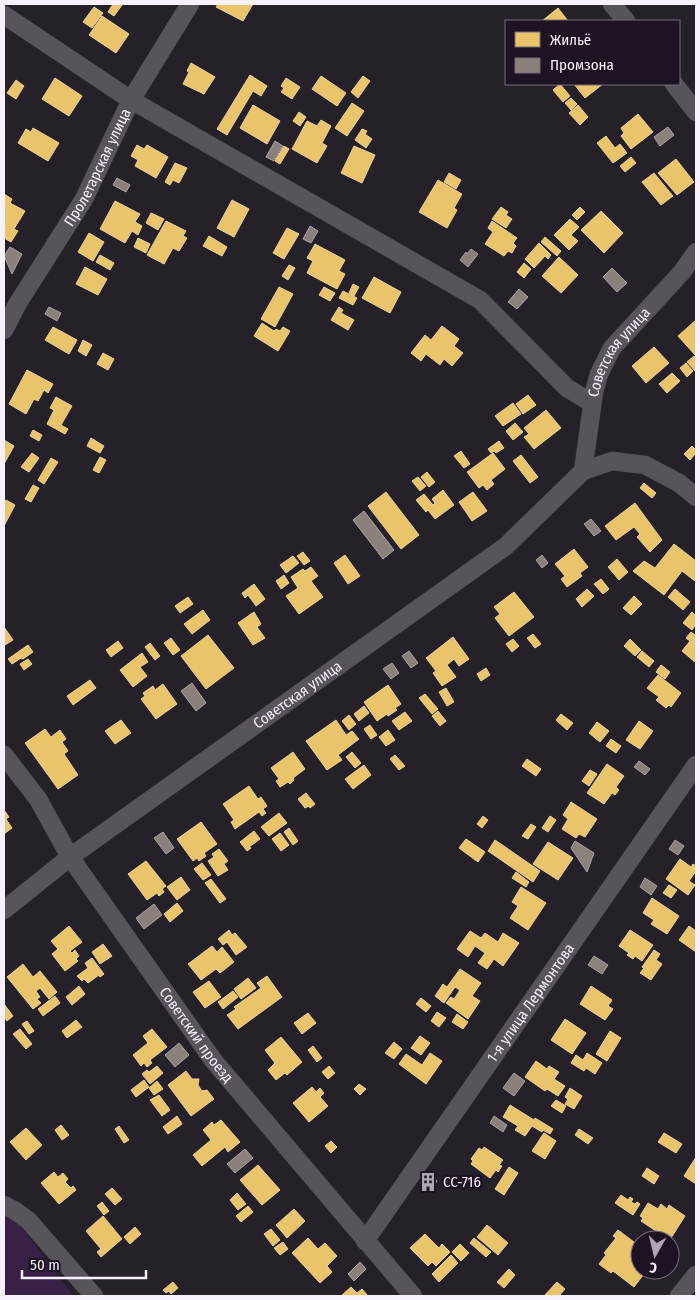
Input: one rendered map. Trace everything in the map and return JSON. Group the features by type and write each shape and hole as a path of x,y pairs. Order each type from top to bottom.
{"street":[{"name":"Пролетарская улица","path":"4,330 18,303 84,198 131,100 190,4"},
{"path":"612,4 625,20"},
{"path":"4,15 131,100 480,300 567,388 592,403"},
{"path":"675,85 696,112"},
{"name":"Советская улица","path":"583,471 592,403 599,374 612,348 682,272 696,252"},
{"name":"Советская улица","path":"4,910 70,856 506,546 583,471 612,461 645,465 679,483 696,497"},
{"name":"Советский проезд","path":"4,755 38,799 70,856 213,1060 413,1296"},
{"name":"1-я улица Лермонтова","path":"365,1240 696,765"},
{"path":"4,1205 28,1220 94,1296"},
{"path":"679,1296 696,1275"}],"shaded area":[{"path":"4,1204 73,1296 4,1296"}],"building: Жильё":[{"path":"113,4 122,5 114,16 108,12"},
{"path":"218,4 253,4 243,21 216,7"},
{"path":"94,7 103,13 92,28 83,22"},
{"path":"558,8 567,20 543,20"},
{"path":"102,16 129,34 116,53 89,35"},
{"path":"191,63 215,77 204,94 183,84"},
{"path":"250,75 267,86 261,96 253,91 227,135 217,129"},
{"path":"321,76 346,93 337,106 312,89"},
{"path":"363,76 370,81 358,98 351,92"},
{"path":"55,78 82,96 69,116 42,99"},
{"path":"286,78 300,87 292,99 281,92 284,88 281,86"},
{"path":"16,80 24,86 16,99 7,93"},
{"path":"561,85 570,96 563,102 553,90"},
{"path":"575,85 602,85 585,98"},
{"path":"571,98 577,104 571,110 565,103"},
{"path":"352,103 364,111 347,136 335,128"},
{"path":"253,105 280,121 267,144 240,128"},
{"path":"578,105 588,117 580,125 569,113"},
{"path":"299,112 306,117 300,126 293,121"},
{"path":"638,114 653,132 631,149 621,136 624,133 621,128"},
{"path":"321,120 331,126 322,143 327,146 317,163 292,149 307,121 317,126"},
{"path":"33,128 59,143 48,161 18,143 26,129 31,132"},
{"path":"362,129 367,131 365,134 372,139 366,148 355,140"},
{"path":"606,136 615,148 620,144 627,153 613,163 597,143"},
{"path":"137,145 144,149 147,145 168,157 156,178 135,166 138,160 131,156"},
{"path":"284,146 289,149 280,164 275,161"},
{"path":"354,146 375,155 362,183 341,173"},
{"path":"631,157 636,163 625,172 620,166"},
{"path":"676,159 694,182 677,195 658,173"},
{"path":"175,163 187,168 179,183 173,180 170,185 165,182"},
{"path":"449,173 461,180 456,189 444,182"},
{"path":"654,173 673,196 661,205 642,182"},
{"path":"438,180 462,194 454,208 457,210 447,228 419,212"},
{"path":"4,194 12,199 10,203 25,211 14,229 18,231 11,242 4,238"},
{"path":"232,200 249,209 234,237 217,228"},
{"path":"115,201 140,214 135,222 142,226 138,235 132,231 125,243 100,229"},
{"path":"501,207 508,212 506,215 512,219 506,228 492,219"},
{"path":"580,207 585,212 577,220 572,215"},
{"path":"601,211 623,233 604,253 581,230"},
{"path":"151,213 164,219 158,230 146,223"},
{"path":"570,219 579,227 571,235 578,241 569,250 554,235"},
{"path":"166,221 186,231 183,236 187,238 179,251 173,248 164,264 147,255"},
{"path":"492,221 517,238 513,243 516,246 512,253 508,251 504,256 485,244 493,232 488,228"},
{"path":"287,228 299,234 284,259 273,253"},
{"path":"89,233 104,242 93,261 78,252"},
{"path":"209,236 227,247 222,256 203,246"},
{"path":"545,237 561,251 557,256 541,242"},
{"path":"138,238 150,244 146,253 134,247"},
{"path":"539,243 551,255 548,259 545,256 534,268 525,259"},
{"path":"315,244 345,260 339,271 345,274 337,289 307,273 313,261 307,258"},
{"path":"100,255 114,263 110,270 96,262"},
{"path":"559,257 578,275 561,293 542,276"},
{"path":"524,263 531,269 524,278 517,272"},
{"path":"289,265 295,268 288,280 282,276"},
{"path":"85,267 107,279 98,295 76,284"},
{"path":"374,277 401,292 390,313 362,298"},
{"path":"353,284 359,287 354,296 349,293"},
{"path":"279,287 293,294 275,327 261,319"},
{"path":"324,287 335,293 330,301 319,295"},
{"path":"343,291 357,298 353,305 339,298"},
{"path":"339,307 343,310 341,313 354,320 348,330 331,320"},
{"path":"696,320 696,356 678,336"},
{"path":"262,323 274,331 276,329 280,331 283,327 290,331 278,351 254,336"},
{"path":"442,326 459,339 454,346 463,353 452,366 444,359 440,365 426,354 421,361 411,353 425,335 431,340"},
{"path":"53,327 77,340 69,354 45,340"},
{"path":"83,340 92,345 86,356 78,351"},
{"path":"654,347 669,363 646,383 632,366"},
{"path":"103,353 114,359 108,370 97,364"},
{"path":"694,356 696,359 696,372 687,362"},
{"path":"686,363 693,371 687,377 680,368"},
{"path":"27,370 53,384 48,393 44,390 38,401 34,399 26,414 9,404"},
{"path":"672,373 680,381 667,393 659,384"},
{"path":"528,395 536,405 523,414 516,404"},
{"path":"56,397 72,406 61,425 68,429 65,434 47,424 54,410 50,408"},
{"path":"513,403 521,414 503,426 495,416"},
{"path":"546,410 561,428 534,449 524,437 529,434 524,428"},
{"path":"515,423 523,432 513,440 506,431"},
{"path":"33,430 42,435 39,441 30,436"},
{"path":"91,438 104,446 100,453 87,446"},
{"path":"4,440 14,446 4,464"},
{"path":"499,441 504,448 496,453 494,451 491,453 488,449"},
{"path":"692,446 696,453 690,460 684,454"},
{"path":"461,451 470,464 464,468 454,456"},
{"path":"32,453 39,458 29,472 21,467"},
{"path":"493,453 505,469 491,480 494,484 487,490 483,485 479,488 467,472"},
{"path":"521,455 538,477 530,483 513,461"},
{"path":"100,457 106,460 99,473 93,470"},
{"path":"51,458 58,462 44,484 38,480"},
{"path":"427,472 435,482 429,487 421,477"},
{"path":"418,477 426,486 420,491 412,481"},
{"path":"644,483 656,493 652,498 640,488"},
{"path":"33,485 39,488 31,502 25,499"},
{"path":"443,490 454,505 435,519 416,500 424,494 433,505 435,503 432,499"},
{"path":"386,492 419,535 401,549 368,506"},
{"path":"473,492 487,511 472,521 459,502"},
{"path":"6,500 15,505 4,526 4,505"},
{"path":"635,503 662,540 650,552 637,537 640,534 634,527 616,540 605,526"},
{"path":"674,544 696,561 696,579 695,581 682,571 664,595 633,571 644,561 655,568"},
{"path":"574,549 588,567 580,573 582,576 567,587 561,579 565,576 555,564"},
{"path":"303,552 310,561 304,565 297,556"},
{"path":"345,555 360,576 348,584 334,563"},
{"path":"293,556 299,563 286,573 280,565"},
{"path":"617,559 628,572 619,580 608,567"},
{"path":"311,567 318,576 311,581 323,597 299,614 286,596 298,588 291,577 303,569 305,571"},
{"path":"284,575 289,583 281,589 276,581"},
{"path":"601,579 609,589 603,594 594,584"},
{"path":"254,584 265,599 256,606 248,595 245,598 242,593"},
{"path":"587,589 594,596 582,607 576,599"},
{"path":"675,589 690,602 683,610 668,597"},
{"path":"514,592 534,617 509,636 495,618 500,614 494,607"},
{"path":"634,596 642,604 631,615 623,608"},
{"path":"188,597 193,604 180,613 175,606"},
{"path":"203,610 210,620 192,634 184,624"},
{"path":"254,612 261,624 257,627 265,638 253,645 238,623"},
{"path":"692,612 696,616 696,624 692,630 683,623"},
{"path":"4,627 13,640 5,645 4,643"},
{"path":"691,632 696,634 696,663 682,651 690,641 686,638"},
{"path":"533,634 541,644 535,648 527,638"},
{"path":"208,635 234,668 206,689 181,656"},
{"path":"453,637 469,659 459,666 454,659 447,665 456,677 442,686 433,673 436,671 426,658"},
{"path":"171,638 180,650 173,655 164,643"},
{"path":"513,639 519,646 512,652 506,644"},
{"path":"630,639 641,650 635,656 624,646"},
{"path":"118,641 123,648 111,657 106,650"},
{"path":"150,643 160,656 155,660 145,647"},
{"path":"28,645 33,652 12,664 8,659"},
{"path":"642,651 654,661 649,667 637,657"},
{"path":"142,653 148,662 140,667 147,676 133,687 120,670"},
{"path":"28,659 32,664 24,670 20,664"},
{"path":"661,665 670,672 665,679 656,672"},
{"path":"486,668 490,675 481,681 477,674"},
{"path":"658,675 681,693 671,707 669,705 666,708 656,700 659,697 647,688"},
{"path":"90,680 96,688 73,705 67,696"},
{"path":"163,684 177,704 156,719 141,699 145,696 143,693 153,686 155,690"},
{"path":"388,685 401,704 395,708 397,710 377,721 364,702"},
{"path":"446,688 454,702 447,706 439,692"},
{"path":"425,694 438,709 432,714 419,698"},
{"path":"364,706 369,713 359,721 354,714"},
{"path":"438,711 446,721 440,726 432,716"},
{"path":"405,712 412,721 399,730 392,721"},
{"path":"561,714 573,723 567,730 556,720"},
{"path":"349,715 356,724 349,730 342,721"},
{"path":"121,720 131,733 115,744 105,731"},
{"path":"336,720 346,735 352,731 359,739 338,755 342,760 327,770 306,741"},
{"path":"639,721 653,731 640,749 626,740"},
{"path":"597,722 609,731 600,742 589,733"},
{"path":"370,725 377,735 371,739 364,729"},
{"path":"45,729 51,737 60,730 66,739 62,742 68,751 64,754 78,775 58,789 25,743"},
{"path":"388,730 395,740 386,746 379,737"},
{"path":"611,739 621,746 616,753 606,746"},
{"path":"293,752 305,769 293,778 294,780 290,784 288,782 280,787 276,781 279,779 271,768"},
{"path":"352,752 361,763 355,768 346,757"},
{"path":"395,755 405,766 399,770 390,759"},
{"path":"527,759 541,769 536,776 522,766"},
{"path":"607,764 624,776 616,787 619,790 615,795 612,793 604,804 587,793"},
{"path":"364,765 371,775 353,789 345,779"},
{"path":"590,770 597,774 589,786 582,781"},
{"path":"249,786 258,799 261,797 267,806 263,809 266,813 262,816 259,812 235,829 231,822 234,820 223,804"},
{"path":"306,793 315,804 310,808 309,806 305,808 298,799"},
{"path":"571,802 597,819 585,837 579,834 576,838 562,829 568,819 563,815"},
{"path":"4,810 9,817 6,819 12,828 4,834"},
{"path":"279,813 287,823 269,836 261,827"},
{"path":"483,816 488,820 482,828 477,824"},
{"path":"550,816 556,820 548,832 542,828"},
{"path":"201,822 217,844 204,853 206,856 199,861 197,858 193,861 177,839"},
{"path":"531,824 536,827 528,839 522,836"},
{"path":"289,828 298,841 293,845 284,832"},
{"path":"254,831 260,839 249,847 251,848 247,851 240,842"},
{"path":"280,833 289,845 281,851 272,839"},
{"path":"466,839 485,852 478,862 459,848"},
{"path":"495,840 540,871 533,882 488,851"},
{"path":"548,842 573,858 558,880 533,864"},
{"path":"219,849 228,861 224,864 228,870 218,876 208,861 214,857 212,854"},
{"path":"680,859 691,867 693,864 696,866 696,871 689,881 695,885 688,895 666,879"},
{"path":"146,861 166,886 162,889 164,892 159,896 157,893 147,900 128,874"},
{"path":"202,863 211,875 203,880 194,869"},
{"path":"516,872 529,882 526,887 512,878"},
{"path":"181,877 190,890 177,900 167,887"},
{"path":"211,879 226,899 220,903 205,883"},
{"path":"669,885 677,890 671,898 663,893"},
{"path":"521,887 546,903 528,930 510,918 518,906 512,902"},
{"path":"652,898 679,916 667,934 651,924 654,920 643,913"},
{"path":"177,903 183,911 170,922 164,914"},
{"path":"69,926 82,942 70,951 72,953 75,950 79,956 76,959 78,961 65,971 52,954 58,949 51,941"},
{"path":"689,926 696,931 696,952 679,940"},
{"path":"229,930 232,935 235,933 247,947 236,955 227,942 223,945 218,939"},
{"path":"630,930 653,945 642,961 635,956 633,959 627,955 629,953 619,946"},
{"path":"470,931 481,938 485,933 498,942 503,933 519,943 503,966 494,959 487,969 478,963 485,953 475,946 468,957 457,949"},
{"path":"103,944 112,956 100,964 92,952"},
{"path":"212,946 217,952 222,947 234,962 220,973 216,969 201,980 188,964"},
{"path":"654,950 660,954 656,960 662,964 651,980 640,973"},
{"path":"92,958 104,974 100,977 99,975 88,983 84,979 82,981 77,976 88,968 85,963"},
{"path":"23,964 33,977 40,971 57,992 49,999 40,988 36,991 40,997 37,999 41,1003 33,1009 7,977"},
{"path":"460,969 481,983 472,996 480,1001 468,1019 446,1003 451,997 454,999 460,990 455,987 444,1003 435,996 443,984 447,987"},
{"path":"267,976 282,997 238,1029 227,1015 236,1009 234,1007 261,988 257,983"},
{"path":"248,978 256,988 241,999 234,989"},
{"path":"209,981 221,997 205,1008 193,992"},
{"path":"79,986 85,994 72,1005 66,997"},
{"path":"591,986 612,1000 608,1006 613,1009 605,1020 580,1004"},
{"path":"233,991 238,997 223,1009 218,1002"},
{"path":"55,996 60,1003 43,1016 38,1009"},
{"path":"421,998 431,1006 426,1012 416,1004"},
{"path":"4,1004 13,1016 7,1021 4,1017"},
{"path":"437,1012 446,1018 439,1027 431,1021"},
{"path":"308,1013 316,1023 302,1034 294,1023"},
{"path":"457,1014 468,1022 463,1029 452,1022"},
{"path":"565,1019 586,1033 572,1054 551,1040"},
{"path":"76,1020 82,1027 67,1038 62,1031"},
{"path":"27,1021 34,1031 29,1034 22,1024"},
{"path":"20,1029 32,1044 26,1049 13,1034"},
{"path":"152,1029 167,1047 150,1060 152,1063 147,1067 144,1063 141,1066 133,1055 148,1043 143,1036"},
{"path":"610,1031 621,1038 607,1061 596,1054"},
{"path":"420,1036 430,1043 421,1055 411,1048"},
{"path":"281,1037 302,1062 287,1075 285,1073 276,1080 268,1070 275,1063 265,1050"},
{"path":"394,1042 402,1049 394,1059 385,1053"},
{"path":"313,1046 322,1058 317,1062 308,1050"},
{"path":"430,1053 442,1061 426,1084 399,1064 406,1054 422,1065"},
{"path":"587,1053 602,1063 595,1074 586,1068 584,1071 571,1063 576,1055 583,1060"},
{"path":"536,1061 547,1069 549,1066 559,1072 554,1079 565,1086 558,1096 547,1089 545,1091 525,1077"},
{"path":"157,1066 163,1073 150,1084 142,1074 147,1070 149,1072"},
{"path":"329,1066 335,1073 328,1079 322,1072"},
{"path":"186,1071 192,1079 199,1079 198,1085 202,1091 207,1090 214,1099 191,1116 168,1085"},
{"path":"144,1080 149,1087 136,1097 131,1090"},
{"path":"157,1081 163,1089 154,1095 149,1088"},
{"path":"359,1084 366,1089 360,1095 354,1089"},
{"path":"312,1087 316,1092 320,1088 324,1093 320,1097 328,1106 309,1122 293,1103"},
{"path":"570,1088 582,1096 574,1109 565,1104 568,1099 565,1097"},
{"path":"159,1095 170,1110 162,1116 150,1100"},
{"path":"556,1100 566,1106 562,1113 551,1106"},
{"path":"510,1105 553,1129 550,1134 532,1126 525,1136 515,1130 518,1126 503,1117"},
{"path":"177,1116 182,1124 168,1134 163,1127"},
{"path":"221,1120 240,1142 228,1152 225,1147 202,1166 193,1155 211,1140 203,1130 212,1122 214,1125"},
{"path":"61,1125 69,1135 62,1140 55,1130"},
{"path":"119,1126 129,1140 124,1143 115,1129"},
{"path":"26,1128 42,1145 26,1160 10,1142"},
{"path":"579,1129 593,1138 588,1144 575,1135"},
{"path":"544,1133 556,1141 545,1159 532,1151"},
{"path":"664,1133 682,1144 676,1153 658,1142"},
{"path":"331,1141 337,1147 331,1153 325,1146"},
{"path":"484,1147 503,1160 499,1165 502,1166 498,1172 496,1170 490,1178 471,1164 473,1161 471,1159 479,1148 482,1150"},
{"path":"696,1157 696,1184 684,1176"},
{"path":"258,1165 280,1190 262,1205 240,1180"},
{"path":"509,1167 518,1173 504,1195 495,1189"},
{"path":"647,1168 659,1176 654,1184 642,1176"},
{"path":"54,1172 58,1177 63,1173 68,1179 65,1182 76,1190 59,1204 41,1183"},
{"path":"112,1188 122,1199 115,1205 105,1194"},
{"path":"237,1193 246,1204 238,1210 230,1200"},
{"path":"621,1195 628,1200 630,1197 633,1199 631,1202 635,1204 637,1202 640,1204 633,1215 615,1203"},
{"path":"102,1202 109,1211 104,1215 97,1206"},
{"path":"648,1203 658,1209 661,1204 667,1209 669,1205 685,1216 676,1230 654,1230 641,1221 643,1218 640,1216"},
{"path":"248,1206 253,1212 241,1222 236,1216"},
{"path":"294,1209 305,1221 287,1238 276,1225"},
{"path":"103,1216 122,1239 101,1257 97,1252 101,1249 86,1231"},
{"path":"487,1225 508,1243 498,1255 477,1237"},
{"path":"135,1227 141,1234 130,1244 124,1237"},
{"path":"271,1229 280,1240 273,1246 264,1234"},
{"path":"618,1230 630,1239 630,1280 639,1280 634,1287 613,1271 611,1273 599,1264 606,1255 604,1253 616,1238 613,1236"},
{"path":"425,1234 439,1248 442,1244 450,1252 436,1266 432,1262 428,1266 410,1248"},
{"path":"308,1238 318,1249 325,1243 337,1256 327,1266 332,1272 320,1283 292,1253"},
{"path":"474,1238 491,1252 486,1257 470,1243"},
{"path":"283,1242 288,1249 280,1255 274,1248"},
{"path":"460,1244 469,1253 461,1261 452,1252"},
{"path":"451,1255 458,1263 439,1282 432,1274"},
{"path":"509,1269 515,1275 504,1288 497,1282"},
{"path":"173,1282 178,1288 171,1294 169,1291 166,1293 163,1290"},
{"path":"557,1282 565,1289 559,1296 544,1296"},
{"path":"351,1287 357,1293 362,1289 368,1296 341,1296"}],"building: Промзона":[{"path":"668,127 674,135 660,146 654,137"},
{"path":"275,141 283,146 274,161 266,157"},
{"path":"117,178 130,185 126,192 113,185"},
{"path":"310,226 318,231 311,243 303,239"},
{"path":"10,247 22,254 12,274 4,256"},
{"path":"471,249 478,254 468,267 460,260"},
{"path":"612,268 627,283 617,292 603,277"},
{"path":"519,289 528,297 517,309 508,302"},
{"path":"49,307 61,313 57,321 45,314"},
{"path":"364,511 394,550 383,559 353,520"},
{"path":"591,519 601,531 594,536 584,524"},
{"path":"542,555 548,563 542,568 536,560"},
{"path":"409,651 418,663 411,668 402,656"},
{"path":"392,663 399,673 391,679 383,669"},
{"path":"192,683 206,703 196,711 181,691"},
{"path":"639,761 650,769 645,775 634,767"},
{"path":"163,832 174,848 166,854 154,838"},
{"path":"675,840 684,846 678,855 669,849"},
{"path":"575,841 594,853 587,872 571,848"},
{"path":"645,878 657,886 651,895 640,887"},
{"path":"154,904 162,915 144,929 136,918"},
{"path":"594,956 608,965 602,974 588,965"},
{"path":"179,1043 189,1055 175,1067 165,1055"},
{"path":"514,1073 525,1081 514,1096 503,1088"},
{"path":"494,1116 507,1125 503,1132 490,1123"},
{"path":"245,1149 253,1158 235,1173 227,1164"},
{"name":"СС-716","path":"427,1174 437,1181 430,1191 420,1183"},
{"path":"360,1262 366,1269 354,1281 348,1274"}],"place":[{"name":"СС-716","path":"428,1182"}]}
